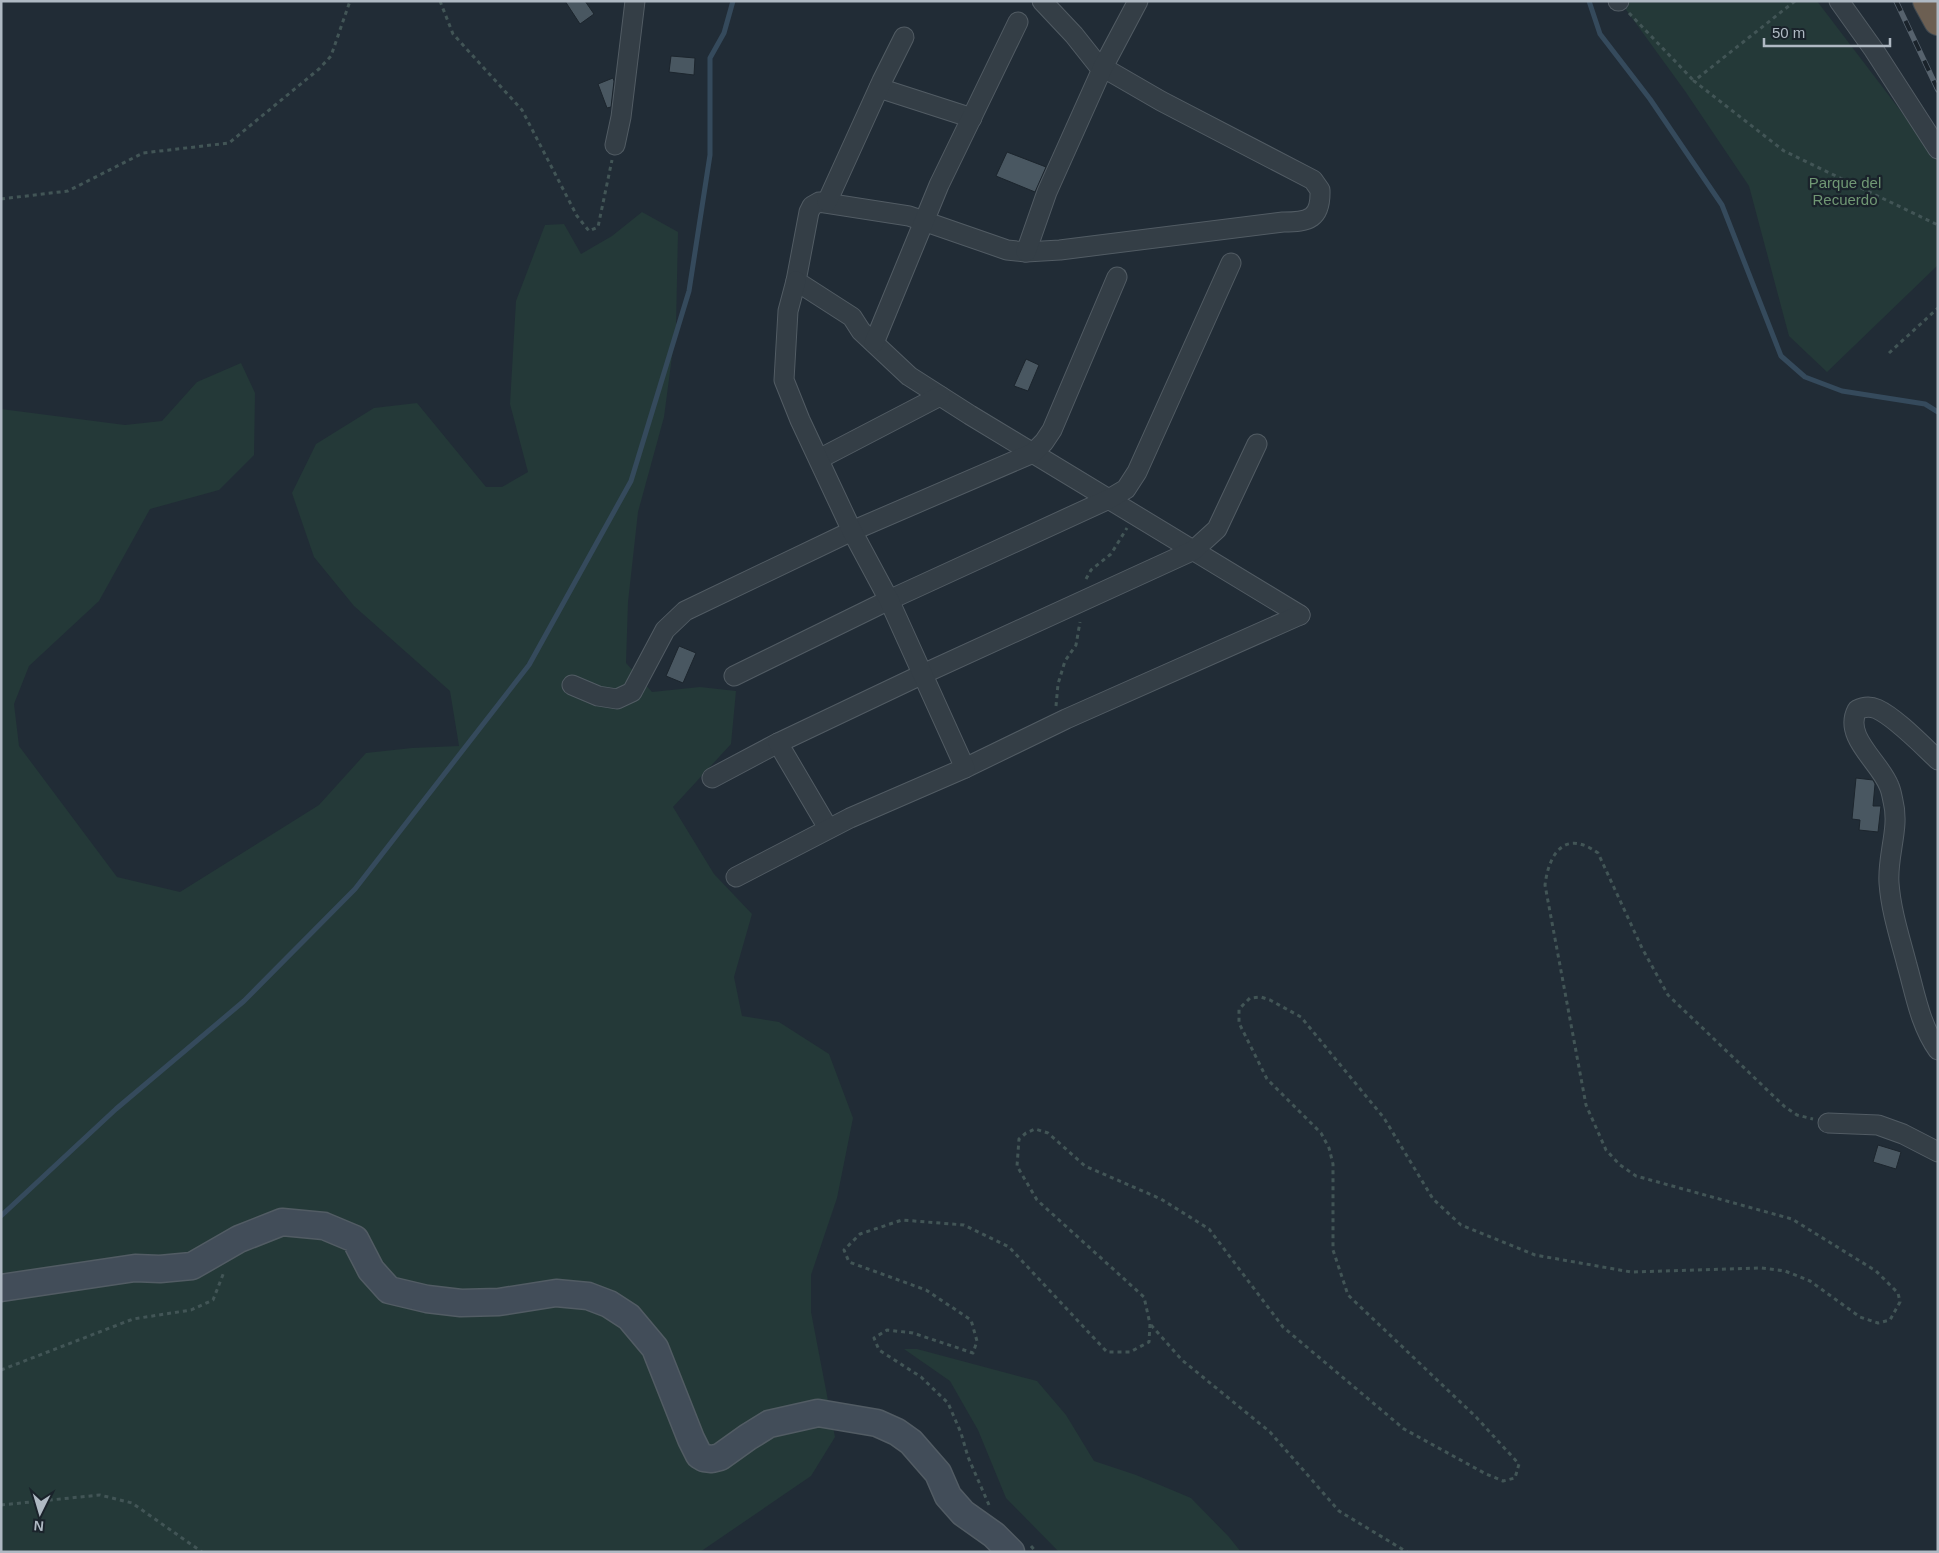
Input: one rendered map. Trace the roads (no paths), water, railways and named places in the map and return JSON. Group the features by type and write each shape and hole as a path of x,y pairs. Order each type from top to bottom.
{"highway":[{"path":"1927,1 1938,21"}],"street":[{"path":"616,145 635,1"},
{"path":"965,768 889,600 852,531 784,380 788,311 796,281 809,212 812,206 819,202 827,202 909,216 1007,250 1026,252 1060,250 1283,222 1299,222 1310,219 1318,210 1320,190 1313,180 1162,101 1097,64 1074,35 1042,1"},
{"path":"1026,252 1047,192 1103,67 1138,1"},
{"path":"1839,1 1874,50 1938,149"},
{"path":"874,343 939,185 1018,22"},
{"path":"827,202 904,37"},
{"path":"879,88 972,118"},
{"path":"734,676 889,600 1109,499 1126,489 1137,472 1231,263"},
{"path":"572,685 598,696 618,698 632,692 665,630 685,611 852,531 1033,453 1052,430 1118,277"},
{"path":"736,877 828,828 965,768 1066,719 1300,615 909,376 861,331 852,317 796,281"},
{"path":"819,458 940,396"},
{"path":"712,778 778,743 923,674 1194,550 1217,529 1257,444"},
{"path":"1938,760 1900,725 1876,708 1864,707 1857,710 1854,717 1857,737 1889,785 1893,801 1896,818 1890,853 1888,883 1895,920 1924,1026 1938,1050"},
{"path":"778,743 828,828"},
{"path":"1828,1123 1878,1125 1902,1134 1938,1152"},
{"path":"1,1288 135,1268 160,1269 192,1266 239,1239 282,1222 324,1226 355,1239 371,1270 389,1290 427,1299 461,1303 499,1302 556,1293 588,1296 609,1304 629,1318 655,1348 699,1455 712,1459 720,1457 748,1436 769,1424 818,1413 877,1423 897,1432 911,1442 938,1473 948,1496 963,1513 994,1535 1020,1547"}],"waterway":[{"path":"1,1216 116,1109 244,1001 355,889 529,665 631,481 689,291 710,155 710,58 724,33 733,1"},
{"path":"1589,1 1600,34 1650,99 1722,205 1781,356 1805,377 1842,391 1925,404 1938,412"}],"railway":[{"path":"1896,1 1938,90"}],"park label":[{"name":"Parque del Recuerdo","path":"1845,190"}]}
